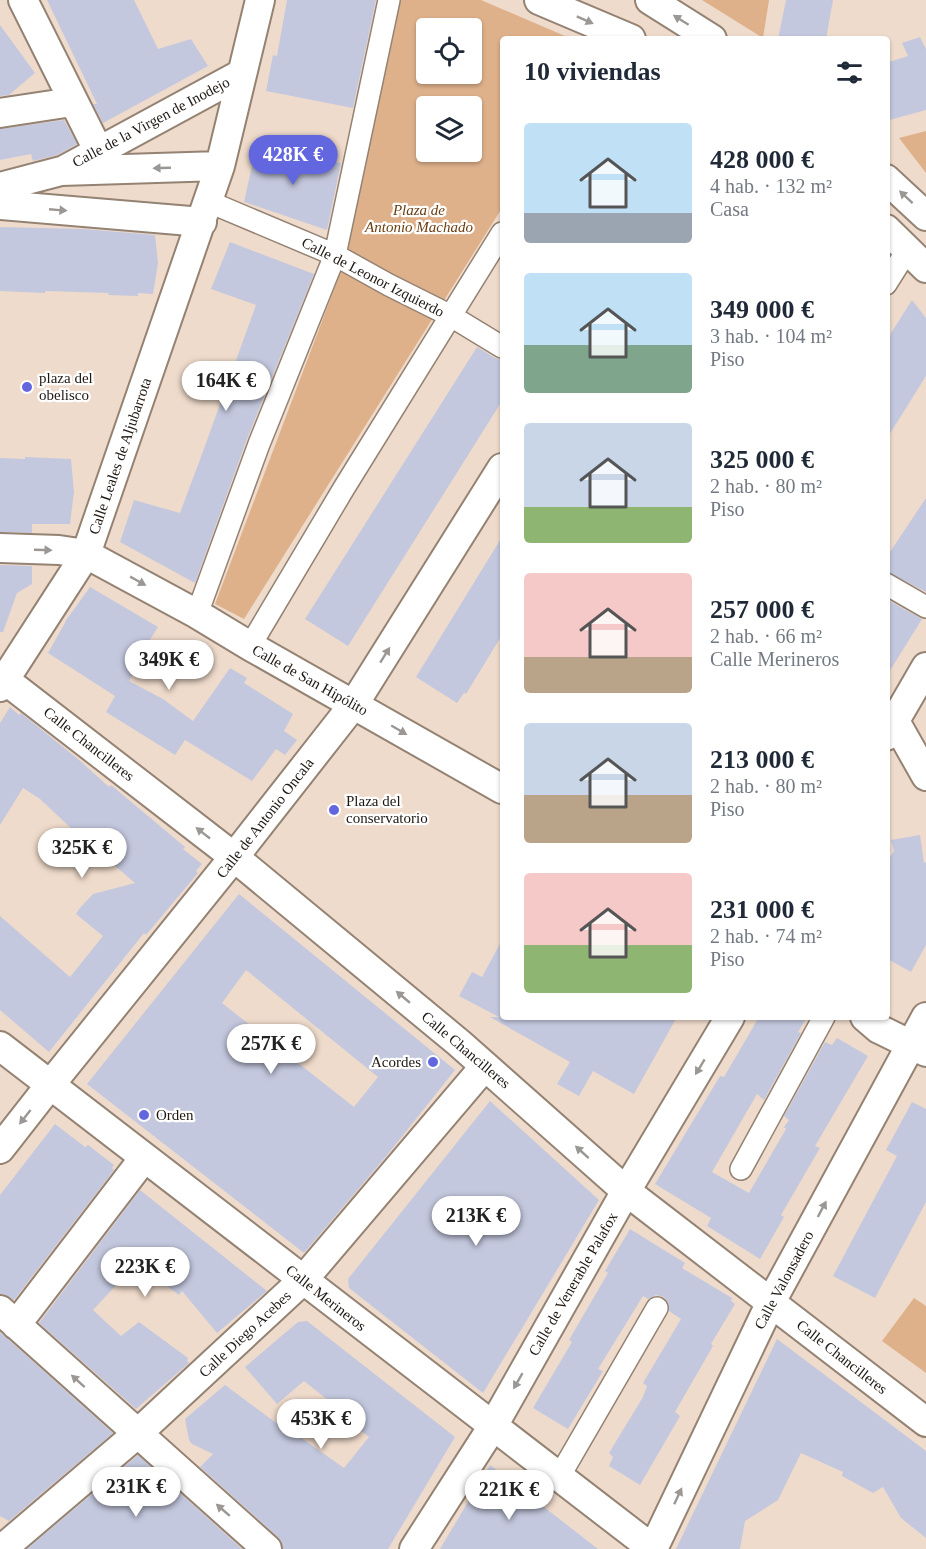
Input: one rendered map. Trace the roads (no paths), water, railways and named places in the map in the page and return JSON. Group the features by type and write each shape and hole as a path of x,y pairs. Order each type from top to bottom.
{"street":[{"path":"23,0 98,150"},
{"name":"Calle Leales de Aljubarrota","path":"3,684 86,554 220,166 260,0"},
{"path":"197,614 259,444 335,255 389,0"},
{"path":"539,0 620,36"},
{"path":"650,0 707,36"},
{"name":"Calle de la Virgen de Inodejo","path":"61,171 241,74"},
{"path":"0,112 72,102"},
{"name":"Calle de la Virgen de Inodejo","path":"0,187 61,171 220,166"},
{"path":"890,183 926,216"},
{"path":"0,205 204,212"},
{"name":"Calle de Leonor Izquierdo","path":"204,212 335,255 451,316 500,346"},
{"path":"890,233 917,259 890,281"},
{"path":"250,646 344,488 500,236"},
{"name":"Calle de Antonio Oncala","path":"0,1149 354,704 500,471"},
{"path":"0,548 59,550 86,554"},
{"name":"Calle de San Hipólito","path":"86,554 197,614 500,788"},
{"path":"890,586 926,607"},
{"path":"926,667 891,729 926,776"},
{"name":"Calle Chancilleres","path":"3,684 234,857 486,1066 626,1191 926,1422"},
{"name":"Calle Valonsadero","path":"653,1549 771,1302 918,1048 926,1017"},
{"name":"Calle de Venerable Palafox","path":"414,1549 493,1426 626,1191 728,1020"},
{"path":"741,1169 822,1020"},
{"path":"868,1020 879,1029 918,1048"},
{"name":"Calle Merineros","path":"0,1047 653,1549"},
{"name":"Calle Diego Acebes","path":"2,1549 137,1434 303,1280 486,1066"},
{"path":"144,1158 8,1318 267,1549"},
{"path":"559,1477 657,1308"}],"place":[{"name":"plaza del obelisco","path":"27,387"},
{"name":"Plaza del conservatorio","path":"334,810"},
{"name":"Acordes","path":"433,1062"},
{"name":"Orden","path":"144,1115"}],"park label":[{"name":"Plaza de Antonio Machado","path":"419,218"}]}
